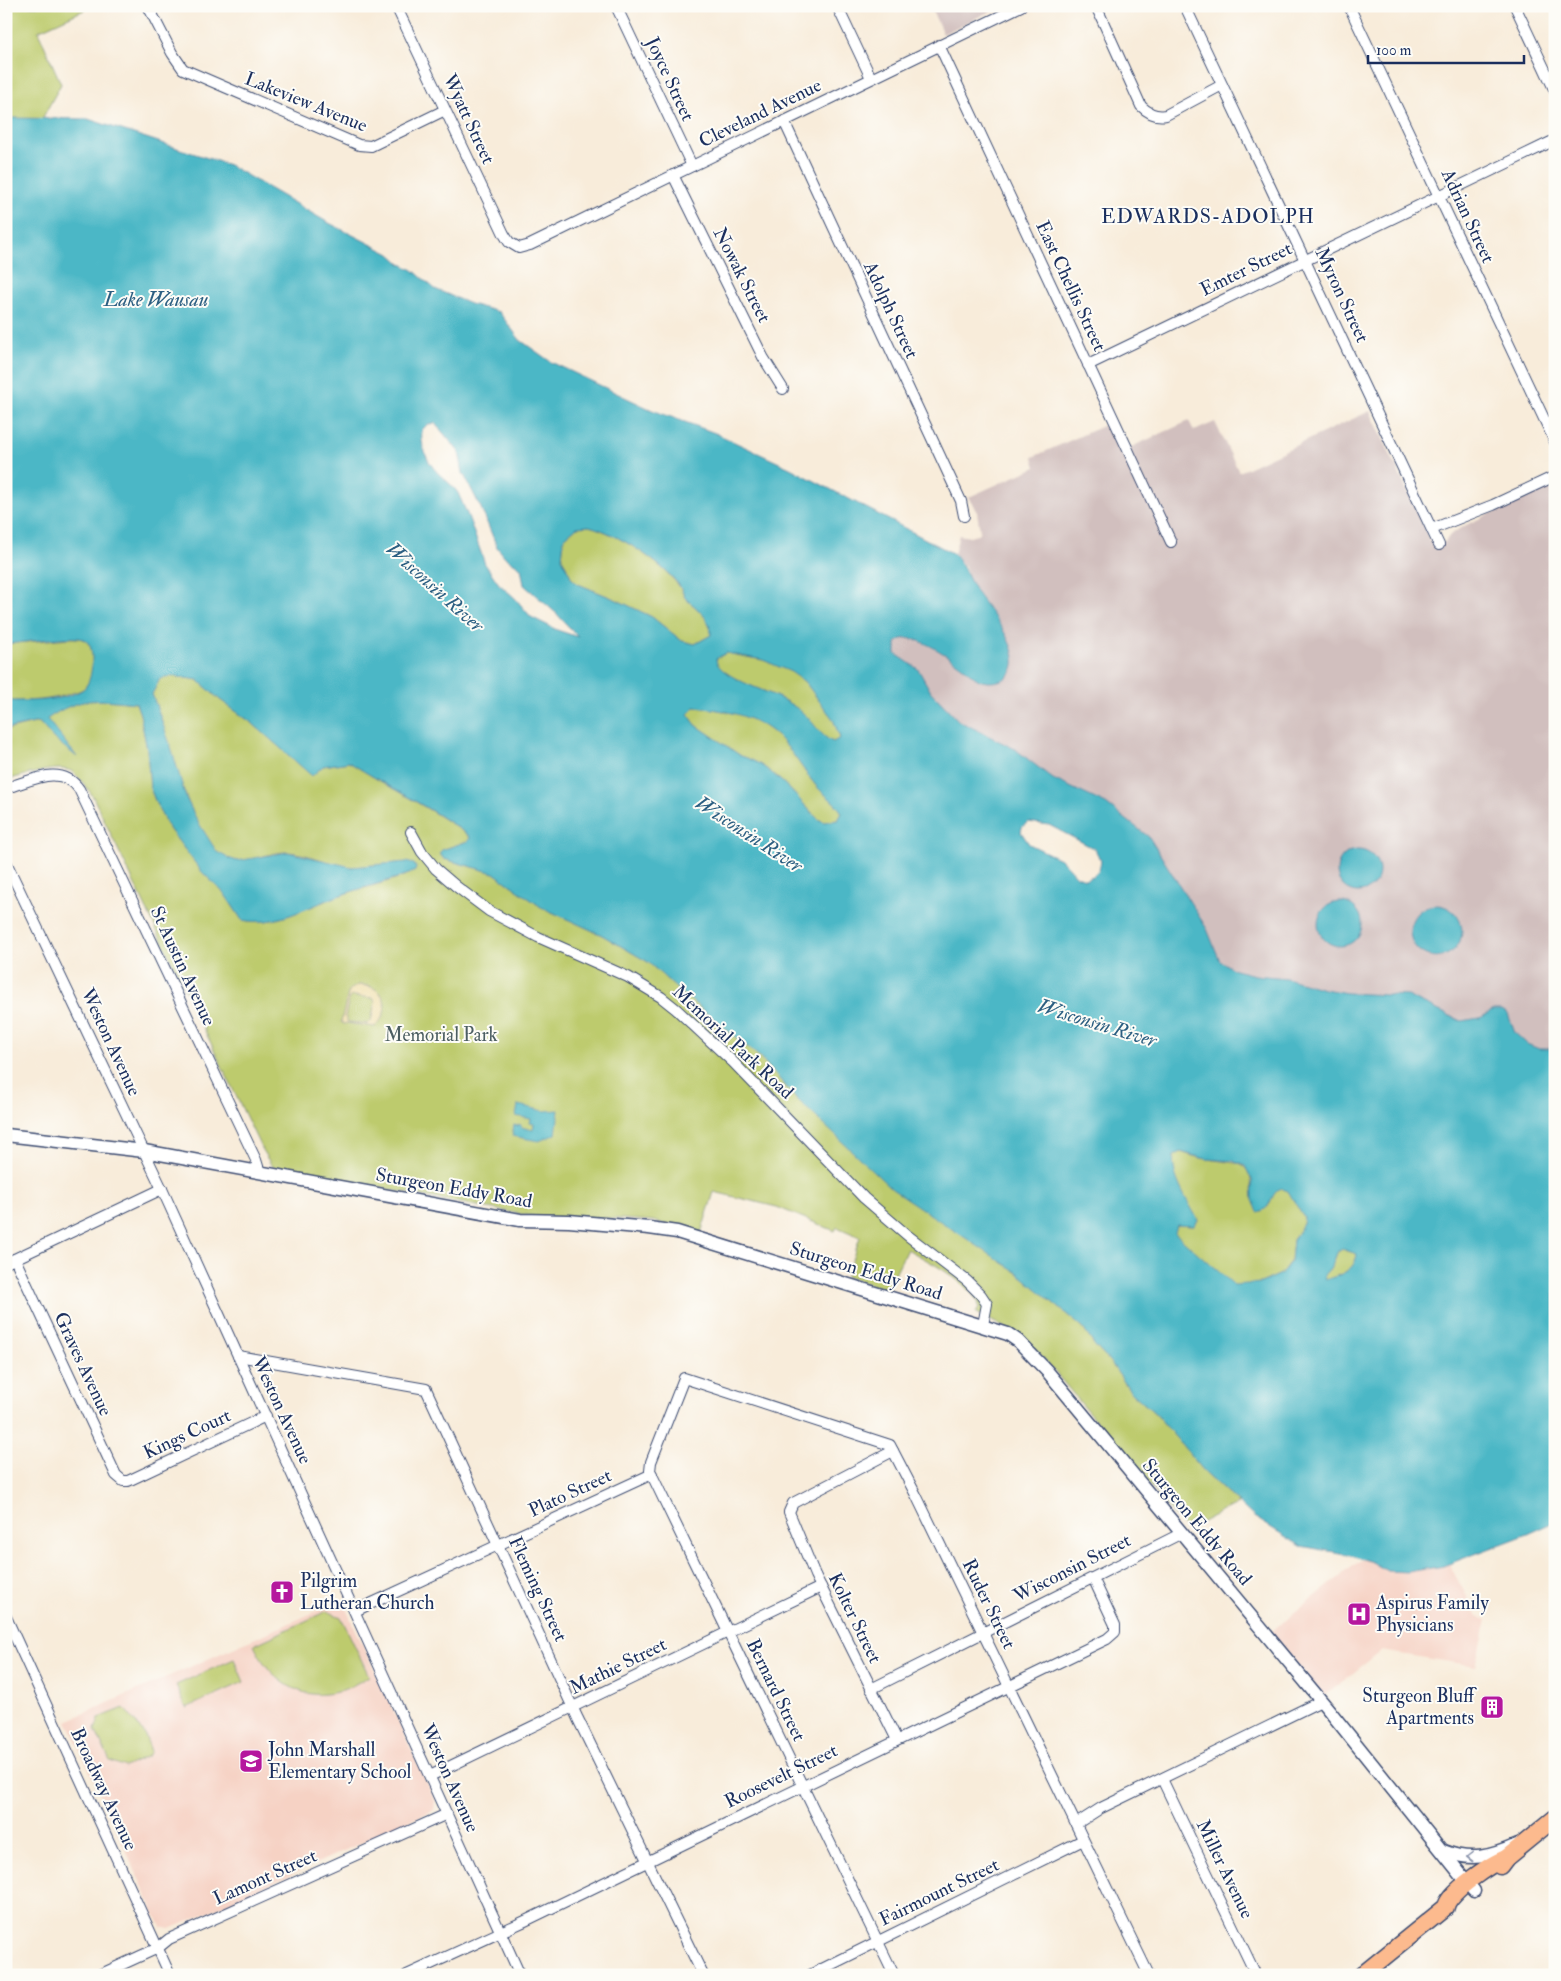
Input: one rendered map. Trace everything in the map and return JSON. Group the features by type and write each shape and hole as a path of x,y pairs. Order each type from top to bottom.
{"main road":[{"path":"1365,1974 1446,1907 1449,1898 1471,1887 1495,1862 1506,1858 1555,1818"}],"street":[{"name":"Lakeview Avenue","path":"148,6 172,53 180,66 187,71 362,146 371,146 445,110"},
{"name":"Wyatt Street","path":"396,6 504,234 513,246"},
{"name":"Joyce Street","path":"616,6 692,166"},
{"path":"837,6 871,78"},
{"name":"Cleveland Avenue","path":"513,246 519,248 530,246 1021,6"},
{"path":"1096,6 1141,106 1145,111 1157,116 1166,115 1222,85"},
{"name":"Myron Street","path":"1186,6 1439,546"},
{"name":"Adrian Street","path":"1349,6 1555,442"},
{"path":"1515,6 1555,91"},
{"name":"East Chellis Street","path":"939,45 1171,542"},
{"name":"Adolph Street","path":"784,121 961,501 964,516"},
{"name":"Emter Street","path":"1088,365 1555,140"},
{"name":"Nowak Street","path":"673,175 763,357 783,388"},
{"path":"1432,529 1493,505 1555,476"},
{"name":"St Austin Avenue","path":"6,788 55,774 69,778 80,789 257,1162 260,1173"},
{"name":"Memorial Park Road","path":"411,832 422,852 436,869 489,911 538,937 628,977 661,997 676,1009 772,1101 864,1198 979,1292 987,1304 983,1325"},
{"name":"Weston Avenue","path":"6,862 162,1189 520,1975"},
{"name":"Sturgeon Eddy Road","path":"6,1135 144,1151 520,1220 569,1221 663,1230 983,1325 1013,1337 1039,1362 1182,1533 1471,1887"},
{"path":"11,1261 162,1189"},
{"name":"Graves Avenue","path":"11,1261 115,1473 123,1481"},
{"name":"Fleming Street","path":"238,1356 426,1389 573,1708 704,1975"},
{"path":"652,1474 651,1462 684,1378 867,1436 890,1445 893,1451"},
{"name":"Kings Court","path":"123,1481 128,1481 266,1416"},
{"name":"Kolter Street","path":"893,1451 810,1493 793,1503 789,1508 790,1518 821,1586 897,1740"},
{"name":"Ruder Street","path":"893,1451 1149,1975"},
{"name":"Plato Street","path":"354,1611 652,1474"},
{"name":"Bernard Street","path":"652,1474 894,1975"},
{"name":"Wisconsin Street","path":"871,1689 1182,1533"},
{"name":"Roosevelt Street","path":"408,1975 501,1933 1103,1641 1114,1634 1116,1628 1093,1578"},
{"name":"Mathie Street","path":"430,1776 821,1586"},
{"name":"Broadway Avenue","path":"6,1617 170,1975"},
{"path":"1076,1824 1101,1808 1321,1701"},
{"name":"Miller Avenue","path":"1162,1779 1256,1975"},
{"name":"Lamont Street","path":"99,1975 158,1948 169,1939 447,1814"},
{"path":"1443,1852 1462,1858 1476,1858 1504,1850 1529,1839"},
{"name":"Fairmount Street","path":"810,1975 1083,1840"}],"shaded area":[{"path":"930,6 1001,6 943,34"},
{"path":"1370,411 1429,541 1445,542 1450,535 1462,527 1555,482 1555,1046 1549,1049 1539,1049 1527,1044 1515,1033 1508,1014 1494,1010 1480,1018 1461,1021 1407,996 1347,993 1324,989 1286,978 1255,975 1235,970 1220,961 1207,929 1149,837 1106,804 1053,779 1015,749 959,721 931,692 918,669 896,654 895,643 903,638 915,639 949,656 980,681 1001,626 968,578 965,567 954,554 959,535 970,537 977,535 980,531 977,512 969,497 1036,467 1033,457 1107,424 1120,452 1189,421 1194,431 1215,422 1239,472"},
{"path":"1362,1559 1372,1562 1387,1571 1408,1572 1449,1564 1478,1617 1487,1620 1476,1666 1381,1651 1324,1696 1271,1632"},
{"name":"John Marshall Elementary School","path":"342,1600 435,1801 434,1810 182,1924 169,1929 161,1927 67,1721"}],"green space":[{"path":"6,6 93,6 38,31 61,84 42,119 6,118"},
{"path":"589,526 625,542 661,567 679,587 686,599 706,619 711,629 711,635 695,644 682,641 652,617 578,584 572,579 562,558 564,538 577,527"},
{"path":"69,638 85,640 92,652 92,673 90,680 83,689 64,696 47,699 6,701 6,644"},
{"path":"726,653 763,660 791,671 805,682 833,719 840,738 833,743 787,702 731,676 716,663 716,658"},
{"name":"Memorial Park","path":"172,676 198,680 219,699 252,723 312,775 323,766 349,762 454,825 470,838 468,841 442,850 439,853 444,859 494,873 541,907 602,935 648,962 675,987 760,1057 797,1099 1018,1273 1083,1328 1131,1392 1156,1414 1204,1471 1238,1503 1187,1530 1039,1353 1009,1330 976,1313 979,1308 978,1301 971,1292 945,1271 907,1249 887,1290 846,1277 860,1237 837,1227 835,1231 777,1207 714,1192 701,1233 653,1221 536,1217 278,1169 272,1166 262,1150 87,787 74,773 60,769 6,780 6,730 39,722 53,738 75,754 46,719 69,706 89,700 136,703 147,749 150,788 159,810 170,830 202,872 224,893 242,920 267,921 291,915 337,896 396,879 415,871 377,865 343,866 304,854 288,852 242,861 224,857 216,851 195,817 186,797 152,694 160,678"},
{"path":"695,707 739,714 759,723 777,736 818,788 840,809 842,813 838,820 824,822 818,819 773,774 752,760 741,756 696,725 688,714"},
{"path":"1181,1152 1200,1158 1243,1166 1250,1177 1253,1200 1268,1207 1273,1193 1280,1188 1288,1190 1304,1218 1303,1224 1293,1240 1291,1260 1281,1274 1261,1283 1234,1286 1174,1233 1177,1225 1194,1226 1198,1220 1177,1181 1173,1164 1174,1156"},
{"path":"1342,1249 1357,1254 1356,1260 1346,1272 1325,1280 1324,1275 1332,1266 1338,1250"},
{"path":"327,1611 341,1617 369,1676 348,1688 326,1694 314,1694 292,1688 273,1674 254,1645"},
{"path":"234,1659 244,1682 186,1708 176,1685"},
{"path":"124,1708 144,1733 151,1751 148,1756 125,1767 110,1761 95,1730 99,1718"}],"sand":[{"path":"359,985 368,986 381,994 385,1006 384,1013 375,1027 344,1024 341,1022 349,990","holes":["353,996 373,998 375,1002 371,1021 367,1024 348,1022 345,1017 349,998"]}],"water":[{"path":"6,118 88,119 229,165 327,222 390,254 435,289 470,304 499,312 520,340 551,362 652,410 715,433 790,468 954,554 964,568 977,593 1005,634 1014,658 1013,668 1007,677 1002,680 982,681 934,648 908,638 900,639 896,643 896,654 918,669 931,692 959,721 1015,749 1053,779 1106,804 1149,837 1207,929 1220,961 1235,970 1255,975 1286,978 1324,989 1347,993 1407,996 1461,1021 1480,1018 1494,1010 1502,1010 1508,1014 1515,1033 1527,1044 1539,1049 1549,1049 1555,1046 1555,1522 1443,1566 1408,1572 1387,1571 1372,1562 1351,1555 1301,1546 1254,1517 1204,1471 1156,1414 1131,1392 1083,1328 1018,1273 892,1189 797,1099 760,1057 675,987 648,962 602,935 541,907 494,873 444,859 439,853 442,850 468,841 470,838 454,825 349,762 323,766 312,776 252,723 219,699 198,680 172,676 160,679 152,694 171,747 186,798 198,822 217,852 237,861 288,852 352,867 406,862 414,864 416,868 415,871 409,874 338,896 291,915 267,921 242,920 224,893 202,872 170,830 159,810 150,788 147,749 136,703 90,701 69,706 47,719 77,757 53,738 39,722 6,729 6,701 55,699 74,694 85,687 92,667 92,656 88,642 83,639 68,638 6,644","holes":["435,423 459,452 463,473 481,508 497,547 505,557 521,568 524,585 556,613 578,637 557,630 531,617 515,598 499,584 485,564 458,493 434,469 425,453 422,442 422,430 427,425","589,526 612,535 638,550 661,567 679,585 686,599 706,619 711,635 695,644 682,641 652,617 578,584 572,579 562,558 564,538 577,527","726,653 763,660 791,672 805,682 833,719 840,738 833,742 796,708 740,680 718,665 716,659","695,707 749,718 768,729 783,742 818,788 840,809 842,813 838,820 824,822 818,819 773,774 752,760 741,756 696,725 688,714","1028,822 1049,825 1095,849 1101,861 1099,870 1093,876 1085,879 1077,876 1062,860 1029,844 1021,832 1022,827","1181,1152 1206,1159 1233,1161 1245,1166 1252,1180 1253,1200 1258,1212 1266,1208 1276,1191 1280,1188 1288,1191 1304,1218 1303,1224 1293,1240 1291,1261 1281,1274 1261,1283 1234,1285 1175,1233 1177,1225 1194,1226 1198,1220 1177,1181 1174,1156","1342,1249 1357,1254 1353,1265 1346,1272 1325,1280 1324,1275 1332,1266 1338,1250"]},
{"path":"1362,850 1370,853 1376,859 1379,871 1376,883 1370,889 1354,892 1346,889 1340,883 1337,867 1340,859 1346,853"},
{"path":"1340,902 1352,906 1358,912 1362,924 1358,936 1352,942 1340,946 1328,942 1322,936 1318,924 1322,912 1328,906"},
{"path":"1431,905 1441,905 1451,909 1458,916 1462,931 1458,946 1451,953 1441,957 1431,957 1421,953 1414,946 1410,936 1410,926 1414,916 1421,909"},
{"path":"518,1105 544,1111 559,1110 556,1134 539,1141 512,1136 514,1125 518,1126 519,1124 521,1127 533,1130 534,1124 530,1123 531,1119 516,1116"}],"place":[{"name":"Pilgrim Lutheran Church","path":"282,1592"},
{"name":"Aspirus Family Physicians","path":"1359,1614"},
{"name":"Sturgeon Bluff Apartments","path":"1492,1707"},
{"name":"John Marshall Elementary School","path":"251,1761"}],"district":[{"name":"EDWARDS-ADOLPH","path":"1208,216"}],"water label":[{"name":"Lake Wausau","path":"156,299"},
{"name":"Wisconsin River","path":"435,587"},
{"name":"Wisconsin River","path":"749,834"},
{"name":"Wisconsin River","path":"1097,1023"}]}
